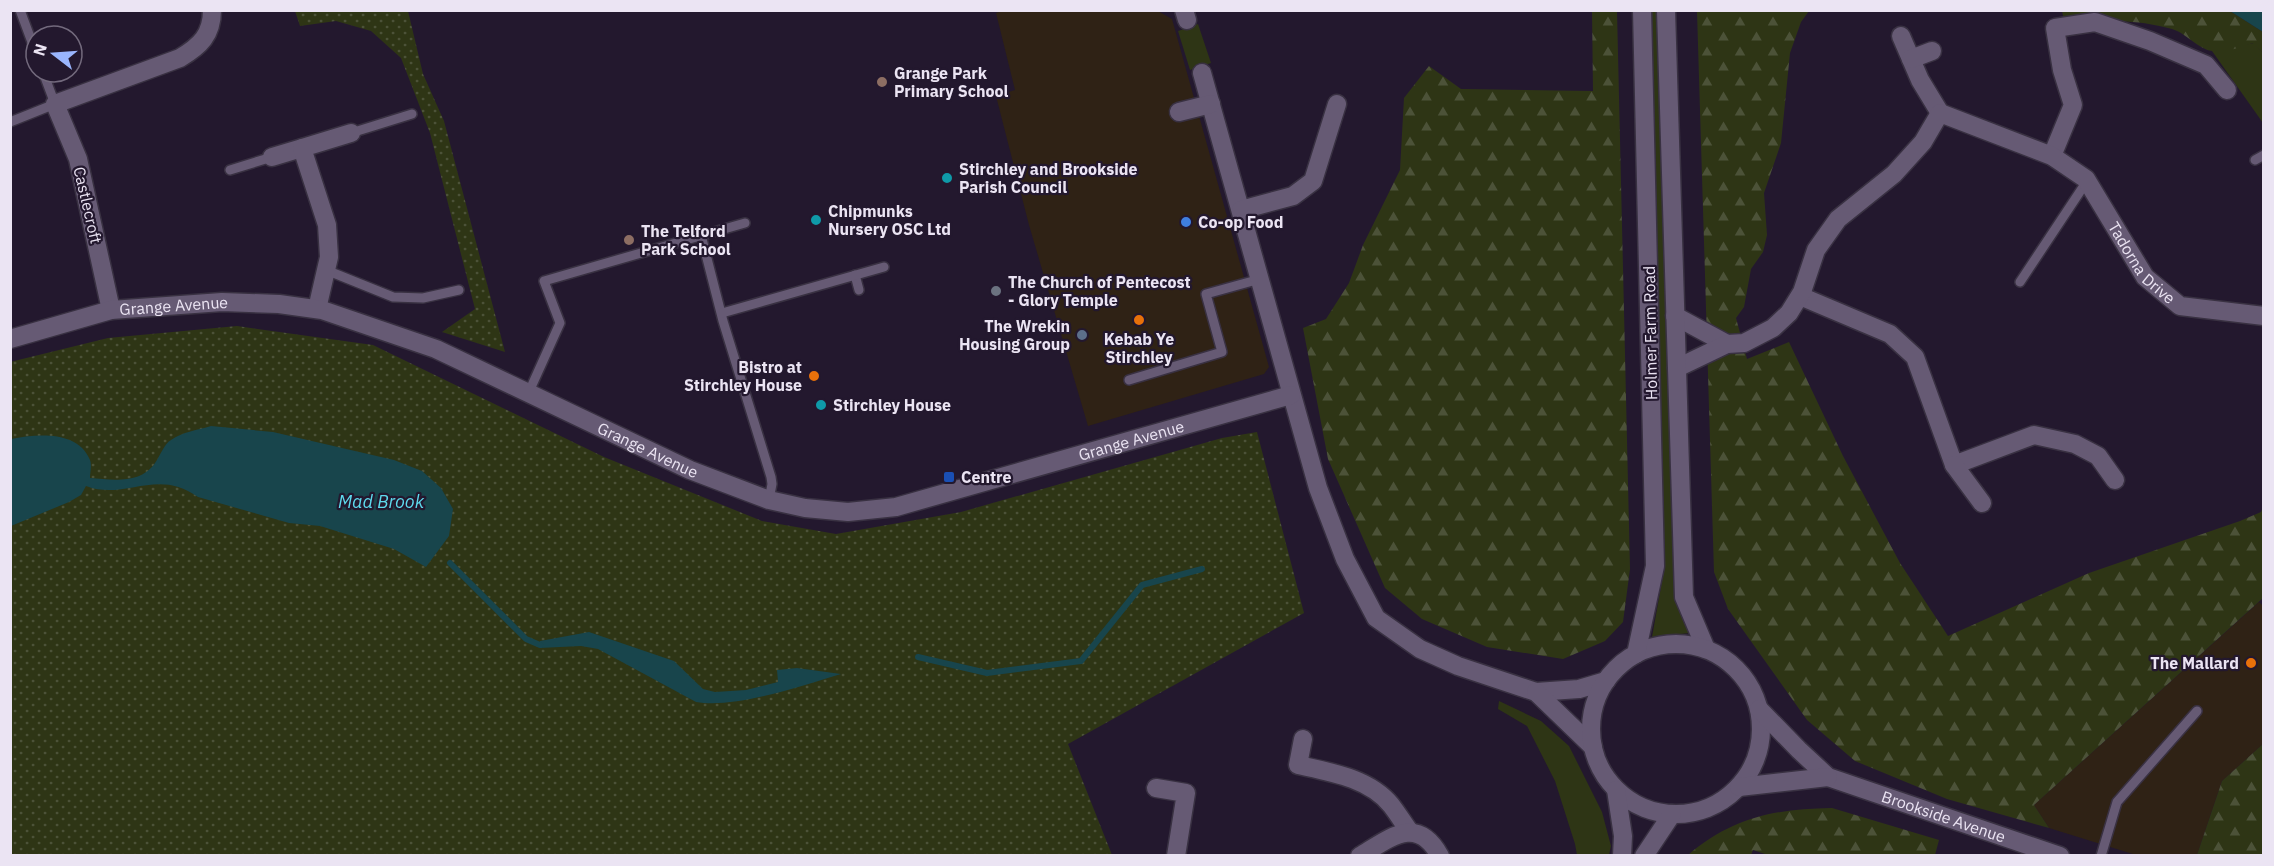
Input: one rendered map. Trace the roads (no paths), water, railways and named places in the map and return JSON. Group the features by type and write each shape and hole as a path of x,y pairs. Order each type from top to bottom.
{"street":[{"path":"55,104 180,58 197,48 212,25 212,10"},
{"name":"Holmer Farm Road","path":"1636,654 1655,566 1642,10"},
{"name":"Holmer Farm Road","path":"1666,10 1684,597 1706,649"},
{"path":"2052,156 2073,105 2062,70 2055,28 2095,22 2150,41 2206,65 2227,90"},
{"path":"1677,368 1727,344 1744,343 1773,328 1789,314 1800,296 1816,250 1838,219 1894,174 1923,142 1941,113 1920,80 1901,36"},
{"path":"1911,59 1932,51"},
{"path":"1202,73 1318,488 1345,559 1376,618 1419,650 1458,666 1536,692 1578,689 1606,681"},
{"name":"Castlecroft","path":"55,104 78,159 111,310"},
{"path":"1179,112 1211,104"},
{"path":"1241,210 1293,196 1313,181 1337,104"},
{"name":"Tadorna Drive","path":"1941,113 2052,156 2087,181 2145,277 2180,306 2264,316"},
{"path":"272,157 351,133"},
{"path":"302,148 327,225 329,256 317,309"},
{"path":"1800,296 1890,334 1915,357 1954,465 1982,503"},
{"name":"Grange Avenue","path":"10,339 111,310 222,302 279,304 317,309 436,349 690,470 769,500 805,508 848,512 896,507 1291,395"},
{"path":"1675,316 1727,344"},
{"path":"1954,465 2034,435 2075,444 2098,456 2115,480"},
{"path":"1683,644 1706,649 1730,663 1748,683 1759,709 1761,736 1754,764 1739,787 1725,799 1708,808 1691,813 1672,814 1654,811 1636,805 1616,790 1598,764 1593,747 1591,724 1595,701 1606,681 1619,665 1636,654 1659,645 1683,644"},
{"path":"1536,692 1593,747"},
{"name":"Brookside Avenue","path":"1759,709 1828,777 2060,855"},
{"path":"1303,739 1298,765 1335,772 1370,787 1390,804 1410,832"},
{"name":"Brookside Avenue","path":"1739,787 1828,777"},
{"path":"1156,788 1186,793 1176,855"},
{"path":"1616,790 1623,836 1622,855"},
{"path":"1644,855 1672,814"},
{"path":"1360,855 1398,833 1410,832 1422,835 1440,855"}],"lane":[{"name":"Castlecroft","path":"48,84 55,104"},
{"path":"10,122 55,104"},
{"path":"351,133 412,114"},
{"path":"230,170 272,157"},
{"path":"2020,282 2087,181"},
{"path":"528,394 560,323 544,281 745,223"},
{"path":"701,235 771,477 769,500"},
{"path":"722,313 884,267"},
{"path":"326,270 393,297 423,298 459,290"},
{"path":"855,275 860,290"},
{"path":"1129,380 1222,352 1206,294 1260,279"},
{"path":"2101,855 2117,802 2197,711"}],"water":[{"path":"2230,11 2263,11 2263,32"},
{"name":"Mad Brook","path":"211,426 273,432 394,460 422,471 441,488 453,509 449,536 426,567 394,549 320,526 289,523 198,497 183,489 155,484 114,490 100,490 86,486 81,495 69,502 11,526 11,439 55,436 66,439 76,443 84,450 91,462 90,478 126,479 134,478 149,470 166,444 175,437"},
{"path":"589,632 674,661 703,689 715,692 746,690 778,682 777,670 797,668 841,674 748,699 712,703 696,702 598,649 581,646 540,648 540,641"}],"waterway":[{"path":"450,563 526,639 540,645"},
{"path":"918,657 987,673 1081,661 1142,585 1202,569"}],"place":[{"name":"Grange Park Primary School","path":"882,82"},
{"name":"Stirchley and Brookside Parish Council","path":"947,178"},
{"name":"Chipmunks Nursery OSC Ltd","path":"816,220"},
{"name":"Co-op Food","path":"1186,222"},
{"name":"The Telford Park School","path":"629,240"},
{"name":"The Church of Pentecost - Glory Temple","path":"996,291"},
{"name":"Kebab Ye Stirchley","path":"1139,320"},
{"name":"The Wrekin Housing Group","path":"1082,335"},
{"name":"Bistro at Stirchley House","path":"814,376"},
{"name":"Stirchley House","path":"821,405"},
{"name":"Centre","path":"949,477"},
{"name":"The Mallard","path":"2251,663"}]}
